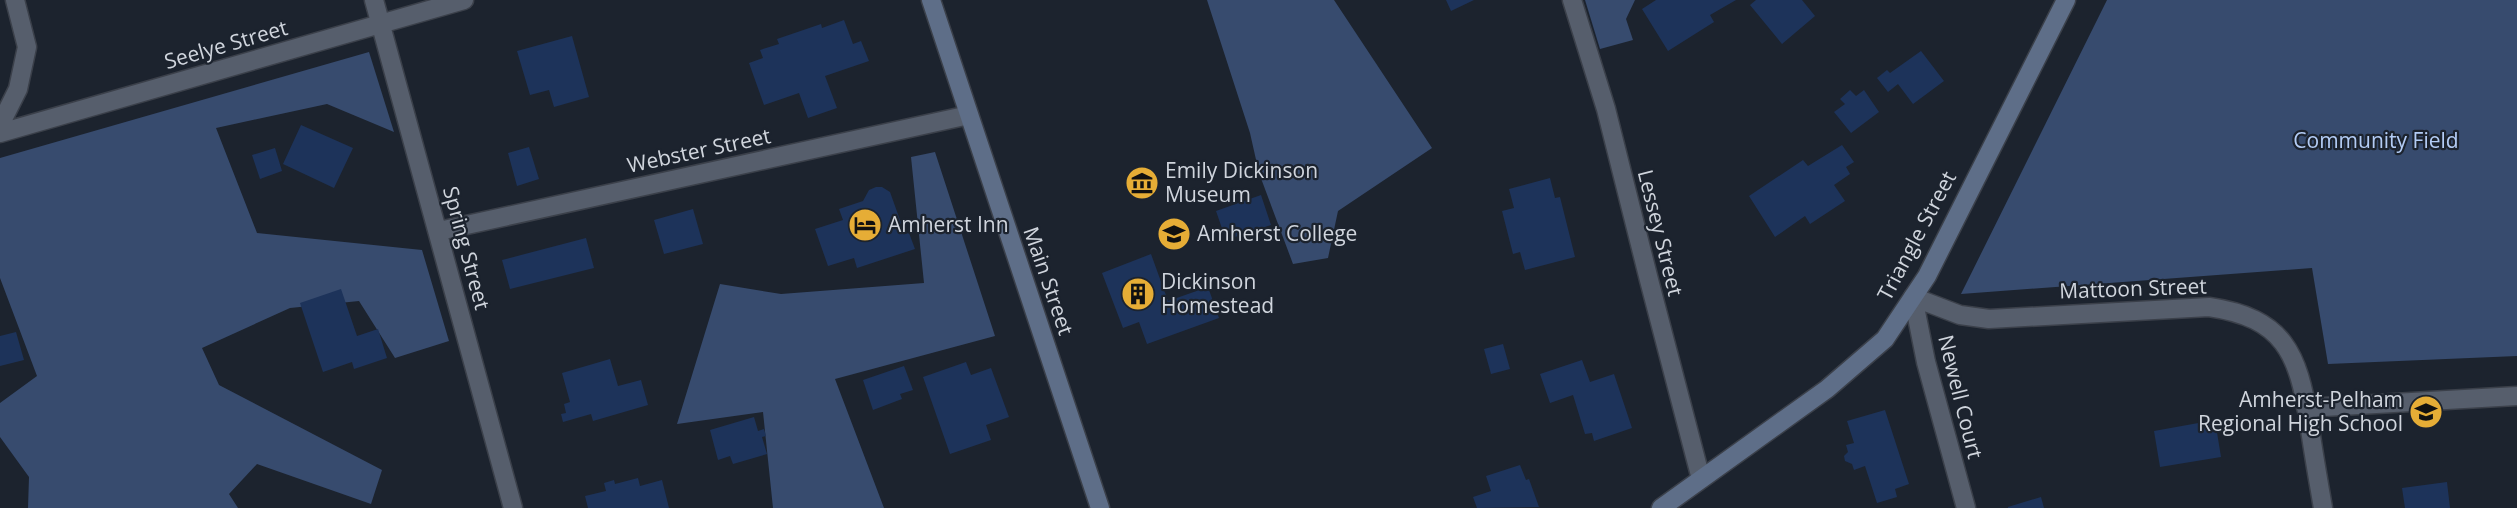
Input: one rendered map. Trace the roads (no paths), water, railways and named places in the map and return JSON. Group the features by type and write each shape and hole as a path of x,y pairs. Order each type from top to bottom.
{"main road":[{"name":"Main Street","path":"931,0 1100,508"},
{"name":"Triangle Street","path":"1661,508 1827,389 1885,339 1927,276 2066,0"}],"street":[{"path":"0,125 18,89 27,47 15,0"},
{"name":"Spring Street","path":"374,0 513,508"},
{"name":"Seelye Street","path":"0,133 464,0"},
{"name":"Lessey Street","path":"1572,0 1606,109 1701,478"},
{"name":"Webster Street","path":"439,231 969,115"},
{"name":"Mattoon Street","path":"1913,297 1960,315 1989,319 2209,307 2235,310 2254,318 2287,346 2302,380 2322,508"},
{"name":"Newell Court","path":"1913,297 1929,374 1966,508"},
{"path":"2306,408 2517,396"}],"place":[{"name":"Emily Dickinson Museum","path":"1142,183"},
{"name":"Amherst Inn","path":"865,225"},
{"name":"Amherst College","path":"1174,234"},
{"name":"Dickinson Homestead","path":"1138,294"},
{"name":"Amherst-Pelham Regional High School","path":"2426,412"}],"park label":[{"name":"Community Field","path":"2376,141"}]}
